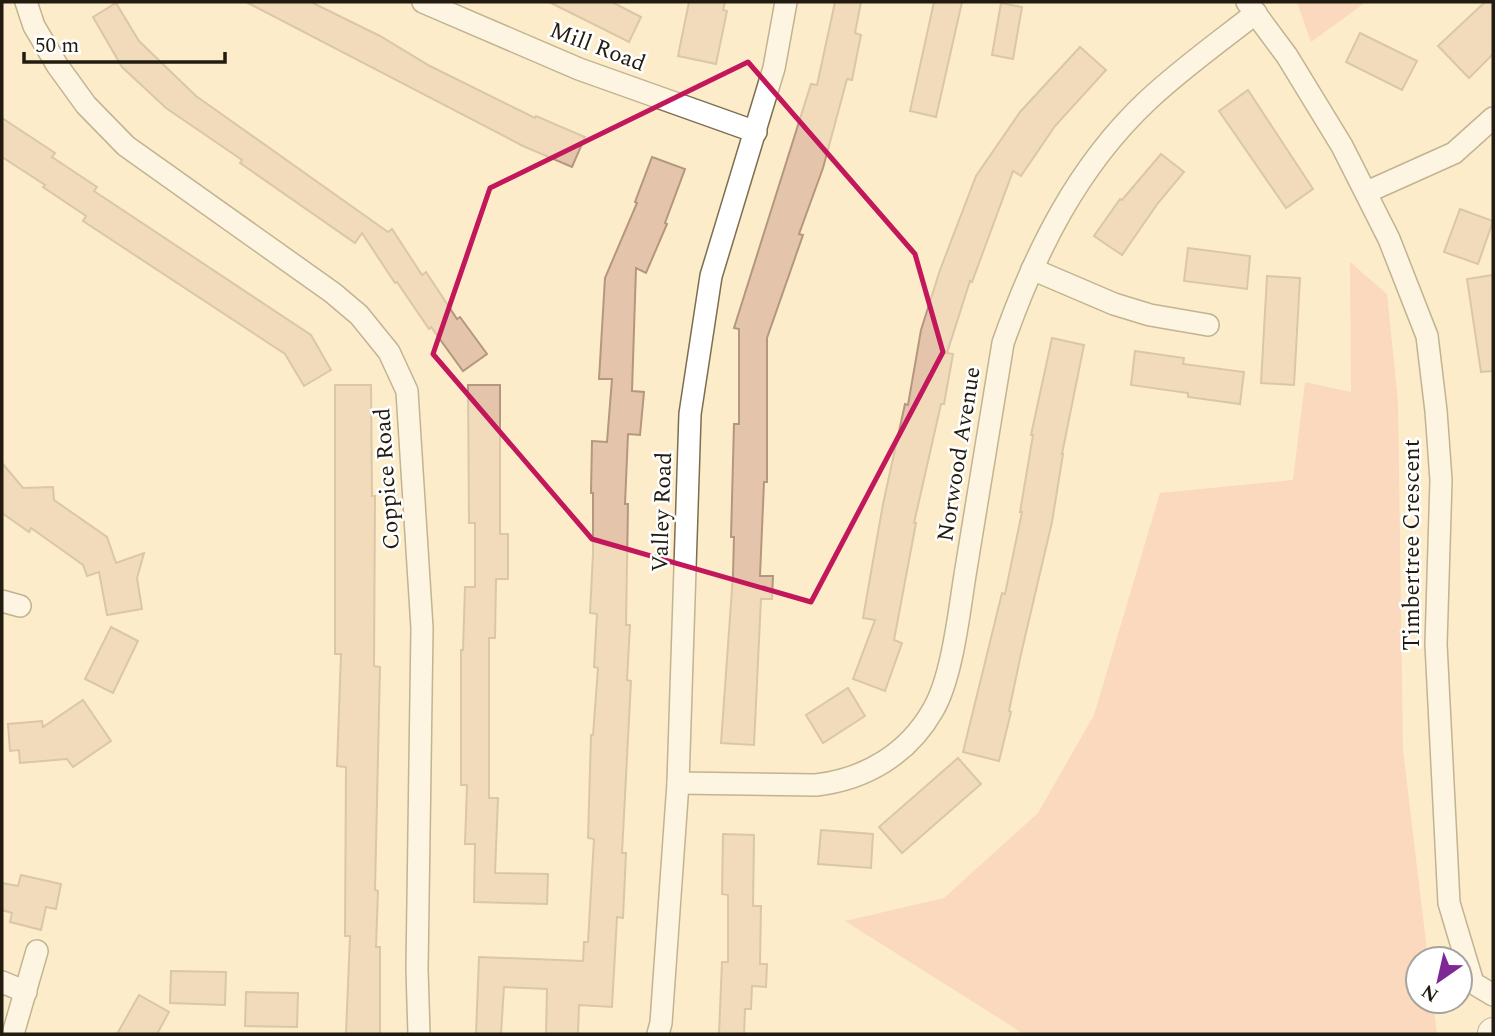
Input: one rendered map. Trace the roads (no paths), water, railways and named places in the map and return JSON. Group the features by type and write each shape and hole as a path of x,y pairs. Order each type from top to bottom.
{"street":[{"name":"Coppice Road","path":"26,2 34,26 57,65 86,105 126,146 333,293 359,315 388,352 407,391 422,628 417,969 419,1034"},
{"name":"Mill Road","path":"424,2 579,69 756,132"},
{"name":"Valley Road","path":"658,1034 662,1023 678,783 690,414 711,276 774,68 786,2"},
{"name":"Timbertree Crescent","path":"1251,8 1315,100 1367,192 1389,239 1427,336 1441,480 1436,644 1449,903 1473,983 1493,995"},
{"name":"Norwood Avenue","path":"678,783 836,783 889,759 922,728 944,688 1003,342 1032,269 1064,205 1105,146 1146,102 1251,8"},
{"path":"1367,192 1454,152 1493,118"},
{"path":"1032,269 1114,304 1150,315 1208,325"},
{"path":"13,1034 37,951"},
{"path":"2,982 26,992"}]}
